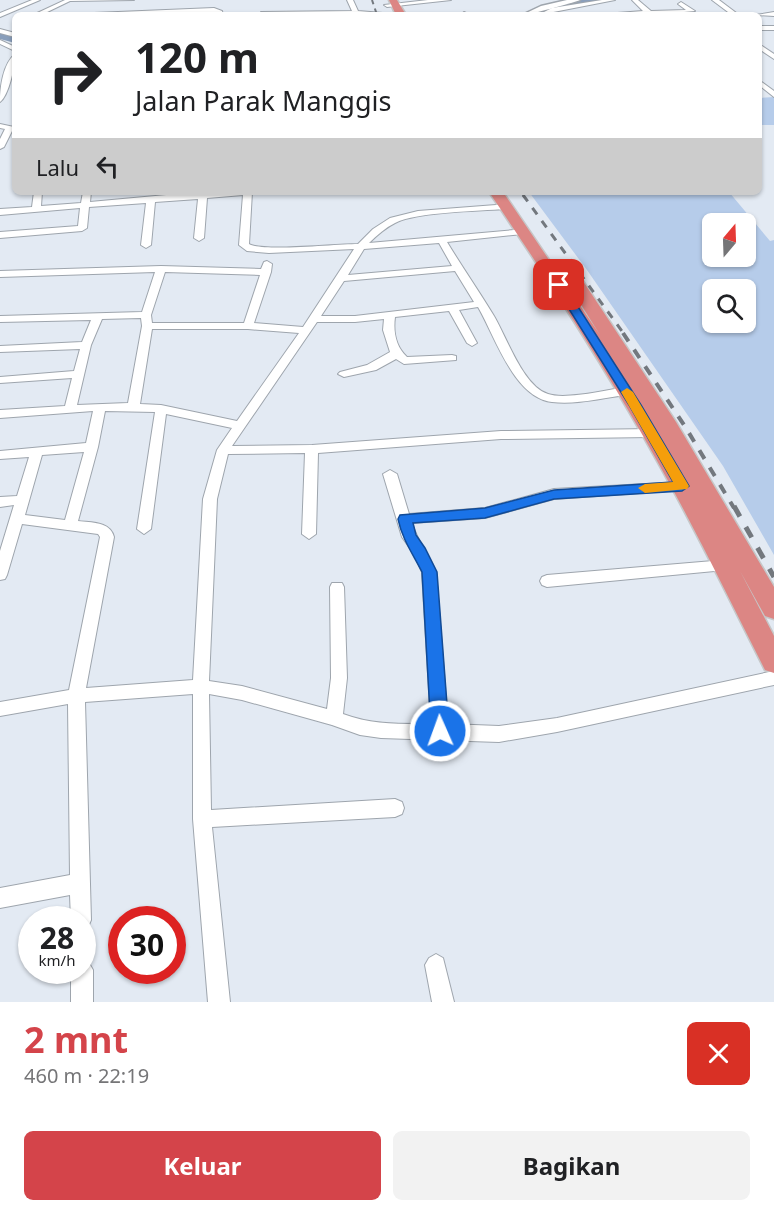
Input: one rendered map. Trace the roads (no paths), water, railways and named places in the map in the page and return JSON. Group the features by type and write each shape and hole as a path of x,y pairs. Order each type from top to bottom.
{"highway":[{"path":"504,197 523,231 580,301 626,391 682,486 774,662"},
{"path":"504,197 666,422 774,609"},
{"path":"736,589 761,586"}],"street":[{"path":"0,15 37,0"},
{"path":"43,12 70,0 131,0"},
{"path":"392,8 448,0"},
{"path":"532,12 543,7 577,0"},
{"path":"548,12 612,0"},
{"path":"634,0 648,12"},
{"path":"715,0 732,12"},
{"path":"588,3 598,12"},
{"path":"670,12 692,11 681,4"},
{"path":"301,6 305,12"},
{"path":"156,12 214,10 220,12"},
{"path":"771,51 774,57"},
{"path":"3,99 12,62"},
{"path":"762,85 774,95"},
{"path":"0,126 10,127 0,145"},
{"path":"36,210 38,195"},
{"path":"0,235 79,229 84,225 87,195"},
{"path":"0,212 187,195"},
{"path":"199,238 203,195"},
{"path":"248,195 243,245 250,249 442,241 523,231"},
{"path":"146,245 154,197"},
{"path":"219,1002 202,819 201,686 210,499 223,450 311,325 362,246 376,231 393,219 504,197"},
{"path":"442,241 492,322 504,350 524,378 541,396 561,399 626,391"},
{"path":"248,326 261,291 269,250"},
{"path":"342,278 457,268"},
{"path":"0,274 161,269 266,272"},
{"path":"133,408 146,320 161,269"},
{"path":"0,319 98,315 248,326 311,325 481,304"},
{"path":"452,307 472,343"},
{"path":"70,409 86,345 98,315"},
{"path":"390,315 388,330 396,353 404,361 452,358"},
{"path":"0,349 86,345"},
{"path":"344,374 386,362 396,353"},
{"path":"0,380 78,374"},
{"path":"0,414 70,409 133,408 161,410 240,426"},
{"path":"70,525 92,447 99,409"},
{"path":"144,529 161,410"},
{"path":"223,450 312,449 501,435 652,433"},
{"path":"0,455 92,447"},
{"path":"309,534 312,449"},
{"path":"0,575 37,452"},
{"path":"390,474 409,537 420,552 429,572 440,731"},
{"path":"405,519 485,513 554,494 682,486"},
{"path":"0,502 22,500"},
{"path":"17,519 101,529 106,532 107,537 76,696 81,906"},
{"path":"547,581 620,573 724,566"},
{"path":"334,718 339,678 337,587"},
{"path":"0,709 76,696 201,686 242,693 334,718 360,728 381,731 499,734 557,725 774,678"},
{"path":"202,819 395,808"},
{"path":"0,898 80,883"},
{"path":"436,966 443,1002"},
{"path":"82,984 82,1002"}],"waterway":[{"path":"539,12 550,7 594,0"},
{"path":"0,35 12,39"}],"railway":[{"path":"372,0 376,12"},
{"path":"523,195 624,334"},
{"path":"623,333 686,428 734,508"},
{"path":"734,506 774,577"}]}
